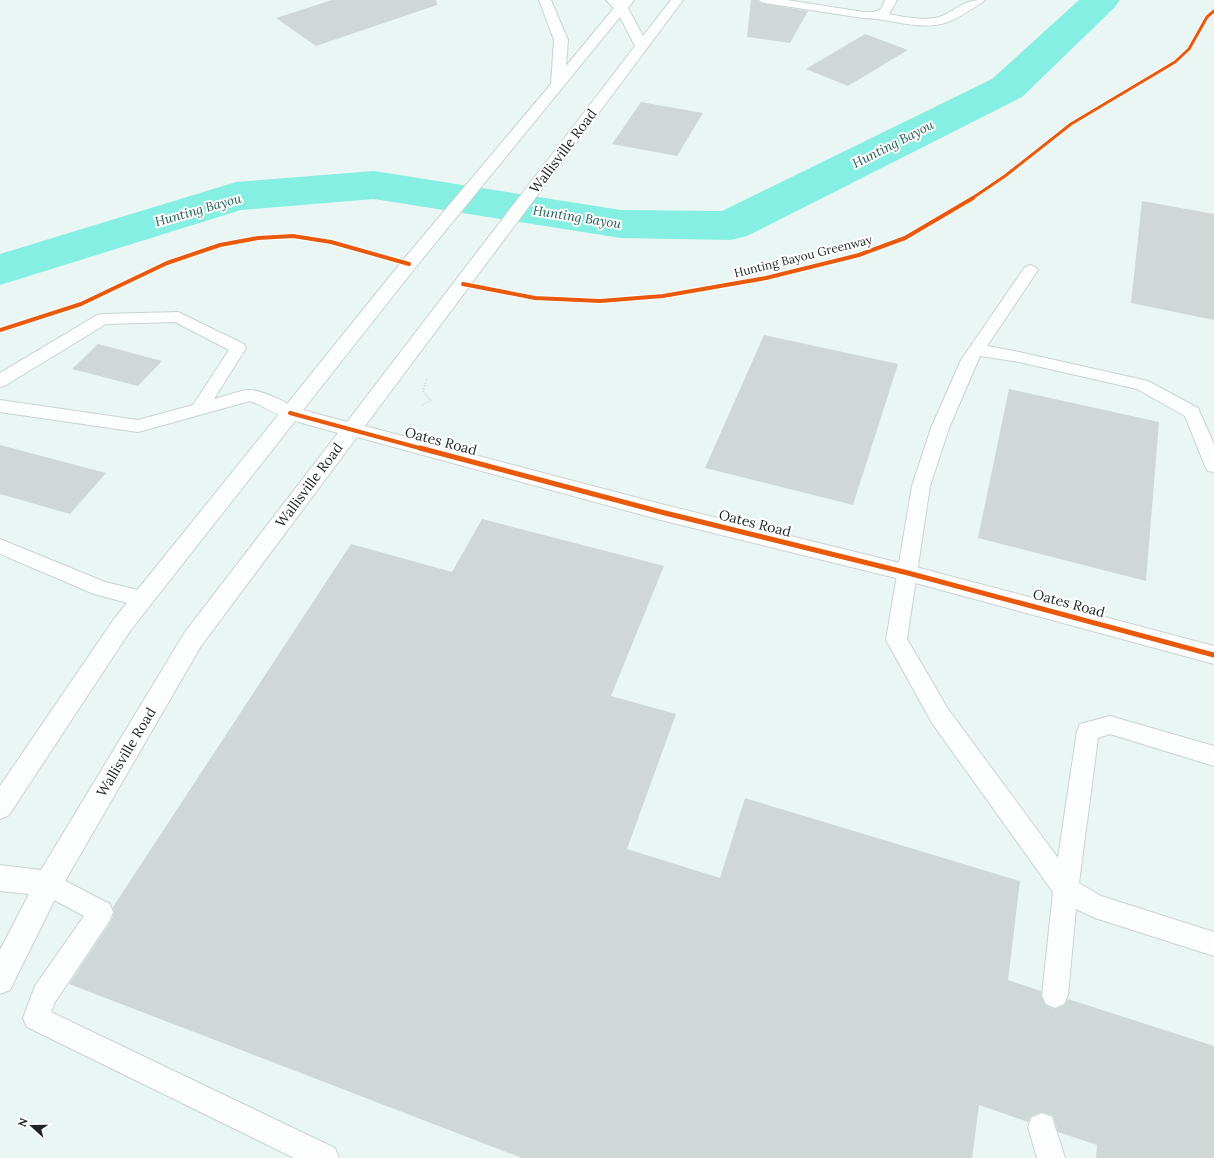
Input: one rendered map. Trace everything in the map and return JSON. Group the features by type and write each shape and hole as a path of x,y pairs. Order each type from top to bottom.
{"main road":[{"path":"545,0 561,40 558,84"},
{"name":"Wallisville Road","path":"0,980 48,884 193,639 552,166 641,45 677,0"},
{"path":"0,807 122,625 423,247 500,156 621,3 641,45"},
{"name":"Oates Road","path":"290,413 661,512 908,573 1214,655"},
{"path":"0,878 48,884"}],"lane":[{"path":"765,0 863,15 876,15 914,22 943,20 979,0"},
{"path":"876,15 886,11 891,0"},
{"path":"1030,270 969,360 940,428 921,486 896,640 940,716 1066,889 1095,906 1214,944"},
{"path":"0,381 103,319 178,317 238,348 199,409"},
{"path":"976,350 1019,357 1142,385 1192,412 1214,466"},
{"path":"0,406 138,426 250,394 267,400 290,413"},
{"path":"0,546 101,589 143,599"},
{"path":"1055,995 1066,889 1088,731 1110,725 1214,756"},
{"path":"48,884 101,912 44,996 36,1018 326,1158"},
{"path":"1042,1127 1051,1158"}],"path":[{"path":"422,405 431,400"}],"building":[{"path":"332,0 436,0 437,5 316,46 276,18"},
{"path":"751,0 758,0 760,3 808,11 790,43 747,37"},
{"path":"865,34 908,50 848,86 806,69"},
{"path":"641,102 703,113 677,156 612,144"},
{"path":"1142,201 1214,214 1214,320 1131,303"},
{"path":"764,335 898,364 853,505 705,468"},
{"path":"98,344 162,361 138,386 72,369"},
{"path":"1009,389 1159,422 1146,581 978,538"},
{"path":"0,445 106,473 70,514 0,494"},
{"path":"482,519 664,566 611,696 676,714 627,849 720,878 745,798 1020,881 1008,980 1041,991 1041,996 1045,1005 1054,1009 1065,1005 1068,999 1214,1046 1214,1158 1096,1158 1097,1145 1058,1132 1053,1116 1041,1112 1031,1116 1028,1122 979,1105 972,1158 522,1158 69,984 111,921 114,913 113,907 351,544 452,572"}],"waterway":[{"name":"Hunting Bayou","path":"0,270 236,196 374,185 621,224 730,226 1007,88 1101,0"}],"cycle path":[{"name":"Hunting Bayou Greenway","path":"463,284 535,298 600,301 663,296 766,278 859,255 905,238 956,209 1005,176 1071,124 1175,62 1189,49 1207,17 1214,11"},
{"path":"0,330 81,304 167,263 220,245 258,238 293,236 331,242 409,264"},
{"path":"290,413 661,512 908,573 1214,655"}]}
